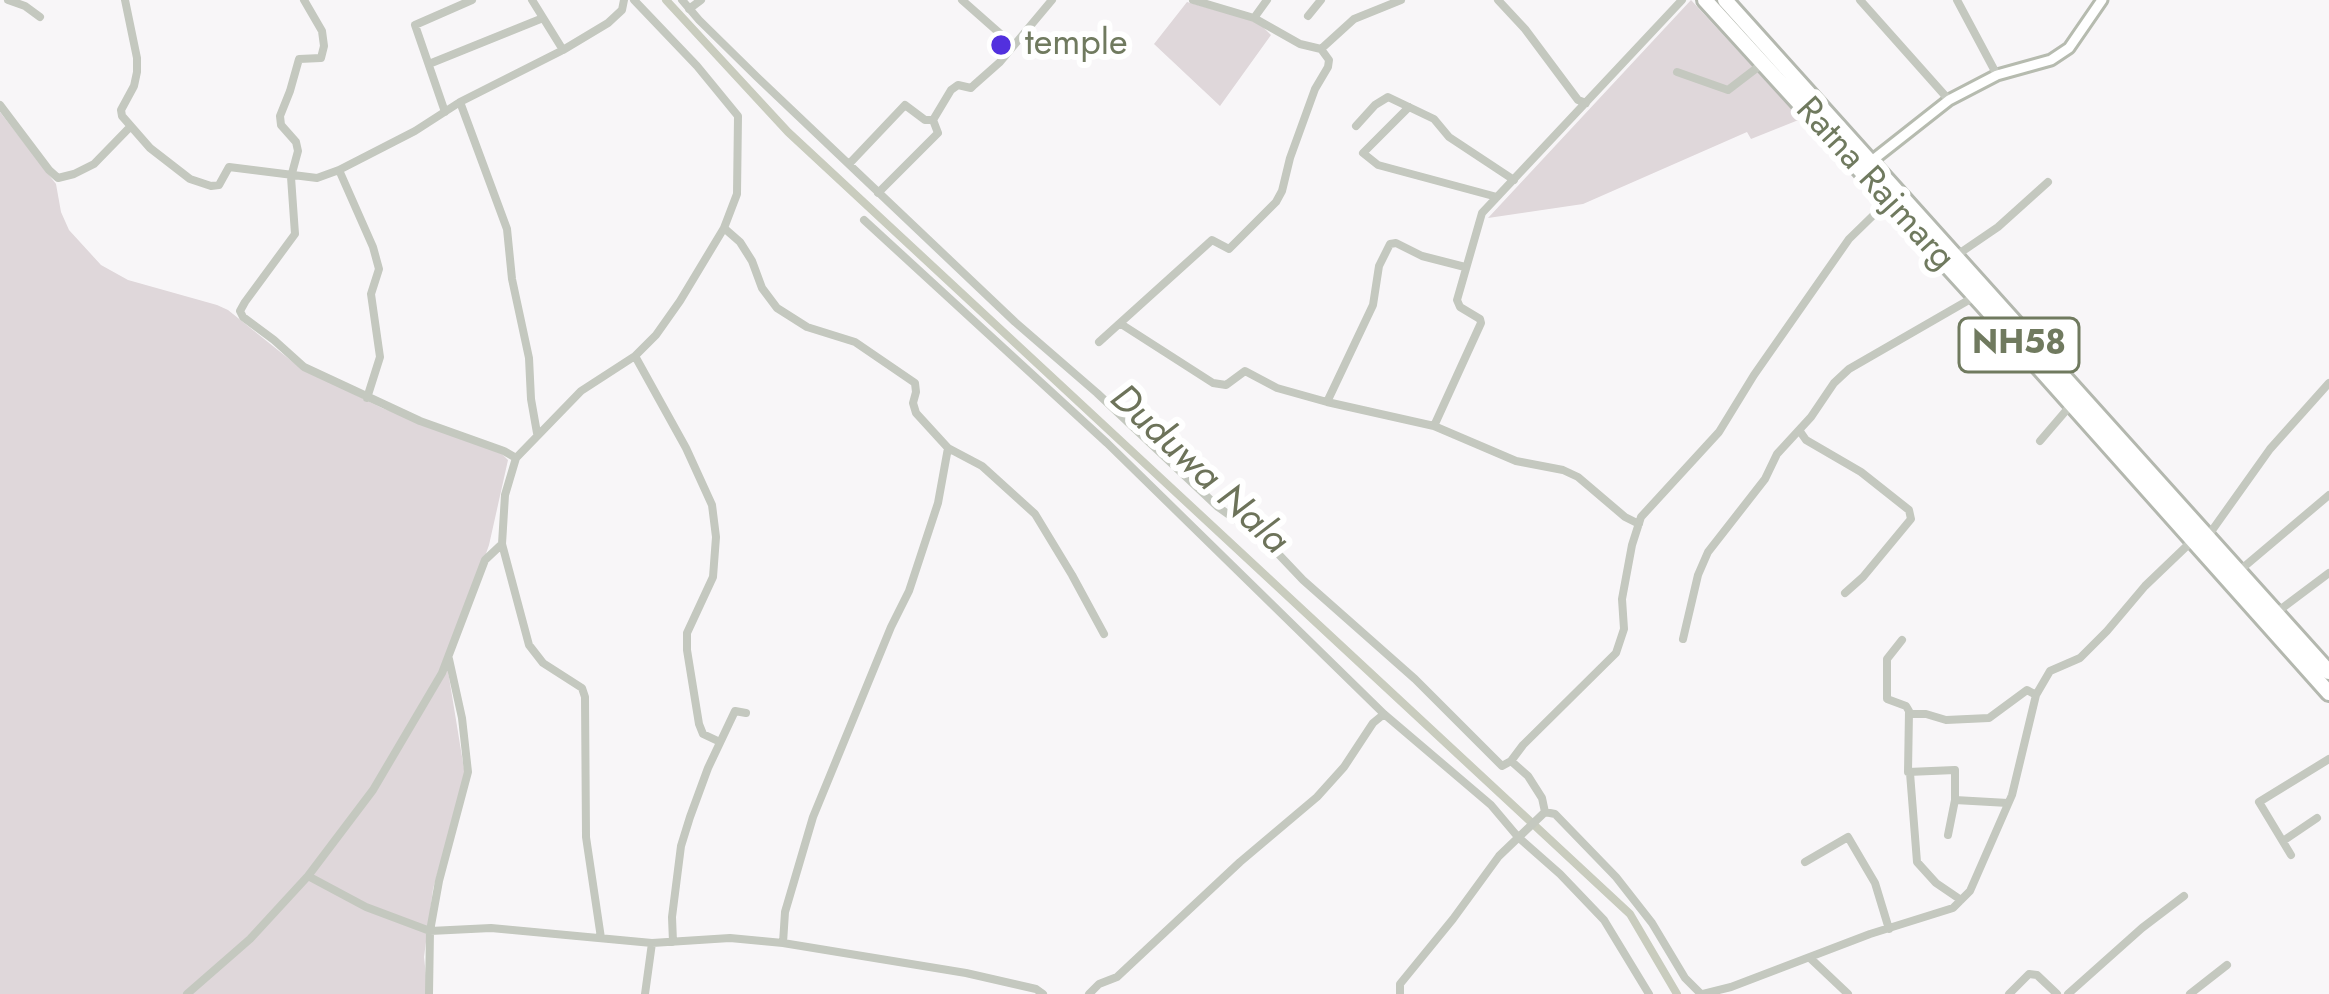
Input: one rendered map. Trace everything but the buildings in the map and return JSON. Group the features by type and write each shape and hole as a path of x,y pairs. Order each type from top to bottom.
{"highway":[{"name":"Ratna Rajmarg","path":"1706,0 1866,165"},
{"name":"Ratna Rajmarg","path":"1735,3 1976,297 2072,405 2200,539 2238,572 2329,672"},
{"name":"Ratna Rajmarg","path":"1893,197 1957,255 2329,693"}],"street":[{"path":"8,0 40,17"},
{"path":"125,0 137,58 134,86 121,110 130,128 150,148 204,186 219,185 229,167 317,178 339,170 563,50 608,23 622,10 624,0"},
{"path":"304,0 322,31 324,46 320,58 298,59 280,116 298,151 291,177 296,234 240,311 304,367 420,421 516,458"},
{"path":"445,112 415,25 472,0"},
{"path":"532,0 563,50"},
{"path":"601,938 586,837 585,697 582,688 543,663 529,645 502,544 505,496 516,458 581,391 635,356 656,335 724,228 737,194 738,116 634,0"},
{"path":"686,4 701,0"},
{"path":"962,0 1013,46"},
{"path":"933,120 951,90 958,85 971,88 1052,0"},
{"path":"1099,342 1212,240 1229,249 1276,202 1315,89 1328,67 1321,49 1300,44 1254,19 1193,0"},
{"path":"1254,19 1268,0"},
{"path":"1308,16 1321,0"},
{"path":"1321,49 1354,19 1401,0"},
{"path":"1498,0 1578,100 1586,103"},
{"path":"1434,426 1481,323 1457,300 1482,213 1682,0"},
{"path":"1860,0 1948,100"},
{"path":"1957,0 1996,75"},
{"path":"1866,165 1948,100 1996,75 2051,60 2069,48 2102,0"},
{"path":"686,4 988,297 1218,507 1266,542 1502,766 1616,653 1624,628 1622,599 1641,517 1726,422 1849,239 1893,197"},
{"path":"428,64 543,18"},
{"path":"1677,72 1728,90 1763,63"},
{"path":"1356,125 1388,97 1434,119 1449,137 1514,180"},
{"path":"460,103 507,229 537,435"},
{"path":"0,105 58,178 94,164 130,128"},
{"path":"849,164 905,105 925,120 933,120"},
{"path":"1409,107 1363,152 1378,165 1497,197"},
{"path":"878,193 938,133 933,120"},
{"path":"339,170 379,269 371,294 380,357 367,398"},
{"path":"1957,255 2048,182"},
{"path":"864,220 1106,443 1384,714 1491,805 1604,920 1648,994"},
{"path":"724,228 740,242 761,288 787,316 818,332 855,342 915,383 916,413 948,448 982,466 1034,514 1104,634"},
{"path":"1327,402 1373,305 1379,266 1390,244 1465,267"},
{"path":"1683,639 1708,552 1834,383 1849,369 1976,297"},
{"path":"1121,324 1213,383 1226,385 1245,371 1277,388 1434,426 1516,461 1563,470 1639,524"},
{"path":"635,356 712,505 713,578 687,633 687,650 699,724 703,734 720,742"},
{"path":"1545,812 1555,814 1616,877 1652,923 1685,978 1702,994 1953,908 1970,891 2008,803 2036,695 2050,671 2080,658 2145,586 2200,539 2329,383"},
{"path":"2040,441 2072,405"},
{"path":"1799,430 1806,440 1861,472 1909,510 1911,519 1845,593"},
{"path":"783,943 785,912 813,817 909,591 938,503 948,448"},
{"path":"2238,572 2329,495"},
{"path":"187,994 250,939 308,876 374,790 448,658 484,560 502,544"},
{"path":"2276,613 2329,573"},
{"path":"1902,640 1887,659 1887,699 1906,706 1909,714 1908,772 1917,862 1961,900"},
{"path":"429,994 430,931 468,772 448,658"},
{"path":"1909,714 1946,720 1989,718 2027,690 2036,695"},
{"path":"673,942 681,846 735,711 746,713"},
{"path":"1089,994 1117,977 1317,797 1344,767 1372,723 1384,714"},
{"path":"2291,855 2259,802 2329,758"},
{"path":"1511,761 1528,776 1545,812"},
{"path":"1910,773 1955,770 1948,835"},
{"path":"1954,800 2008,803"},
{"path":"1400,994 1400,984 1498,856 1545,812"},
{"path":"2283,841 2318,818"},
{"path":"1804,862 1848,836 1875,883 1889,929"},
{"path":"308,876 430,931 491,928 652,943 730,938 783,943 966,973 1043,994"},
{"path":"2068,994 2184,896"},
{"path":"645,994 652,943"},
{"path":"1810,958 1848,994"},
{"path":"2190,994 2227,965"},
{"path":"2009,994 2029,974 2037,975 2057,994"}],"shaded area":[{"path":"1691,0 1801,119 1751,139 1747,132 1583,204 1488,218"},
{"path":"1187,2 1258,22 1271,35 1220,106 1154,44"},
{"path":"0,112 56,184 69,230 101,265 128,280 228,310 299,367 382,408 501,453 508,460 489,545 447,665 465,775 433,889 424,957 428,994 0,994"}],"waterway":[{"name":"Duduwa Nala","path":"666,0 788,132 1630,914 1677,994"}],"place":[{"name":"temple","path":"1001,45"}]}
